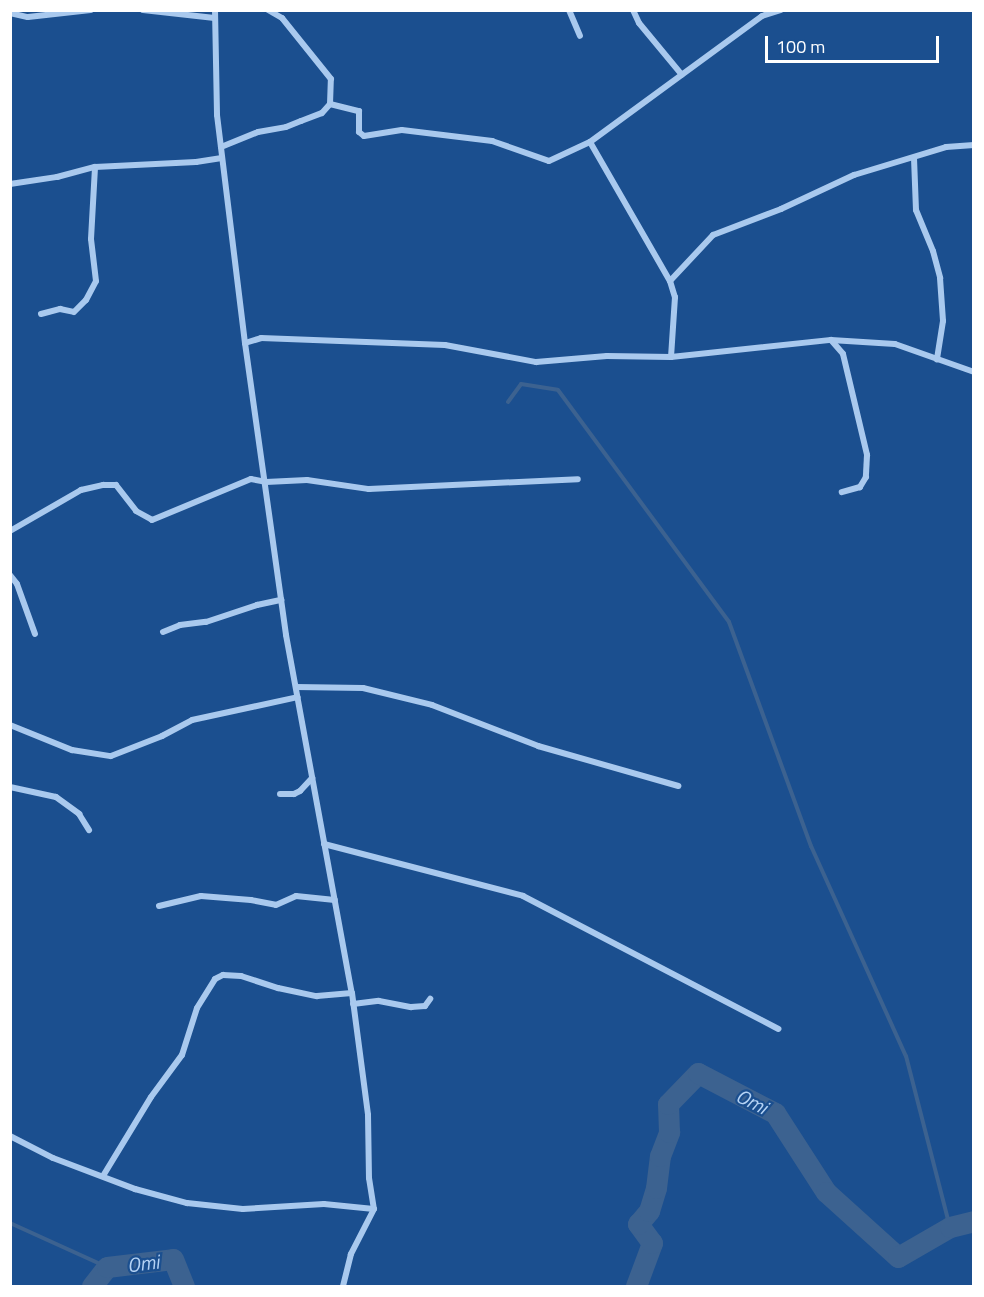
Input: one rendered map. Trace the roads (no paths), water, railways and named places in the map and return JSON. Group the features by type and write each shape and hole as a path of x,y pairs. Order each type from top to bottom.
{"street":[{"path":"10,13 28,17 91,10"},
{"path":"142,10 215,14 217,115 245,343 281,600 352,993 368,1114 369,1178 374,1209 351,1254 343,1287"},
{"path":"221,147 258,132 302,121 322,113 330,104 331,79 282,18 268,10"},
{"path":"569,10 580,36"},
{"path":"633,10 639,22 682,75"},
{"path":"330,104 359,111 359,132 364,136 402,130 492,141 549,161 590,142 762,16 781,10"},
{"path":"590,142 670,281 675,297 671,357"},
{"path":"670,281 713,235 781,209 854,175 946,147 974,145"},
{"path":"10,184 57,177 95,167 196,162 222,158"},
{"path":"914,158 916,210 933,251 940,278 943,321 937,360"},
{"path":"41,314 60,309 74,312 86,300 96,281 91,239 95,167"},
{"path":"245,343 261,338 445,345 536,362 607,356 671,357 831,340 895,344 974,372"},
{"path":"831,340 843,354 867,455 866,477 860,487 842,492"},
{"path":"10,531 81,490 103,485 116,484 136,511 152,520 251,479 266,482 307,480 369,489 578,479"},
{"path":"10,576 17,584 35,634"},
{"path":"163,632 180,625 206,621 281,600"},
{"path":"296,687 363,688 432,705 538,746 678,786"},
{"path":"10,725 72,750 111,756 162,736 192,720 298,698"},
{"path":"280,794 294,794 300,791 312,778"},
{"path":"10,787 56,797 79,814 88,830"},
{"path":"324,843 523,896 779,1029"},
{"path":"159,906 201,896 251,900 276,905 296,896 335,900"},
{"path":"103,1176 151,1097 182,1056 197,1008 215,979 223,975 241,976 278,988 317,996 352,993"},
{"path":"353,1004 379,1001 411,1007 425,1006 430,999"},
{"path":"10,1136 53,1158 135,1189 187,1203 243,1209 324,1204 374,1209"}],"waterway":[{"path":"508,402 521,384 558,390 729,622 811,846 906,1056 950,1227"},
{"name":"Omi","path":"636,1286 652,1243 638,1224 649,1211 656,1188 660,1156 669,1132 668,1104 698,1073 775,1113 826,1192 898,1257 950,1227 974,1221"},
{"path":"10,1223 107,1267"},
{"name":"Omi","path":"92,1286 107,1267 173,1259 184,1286"}]}
